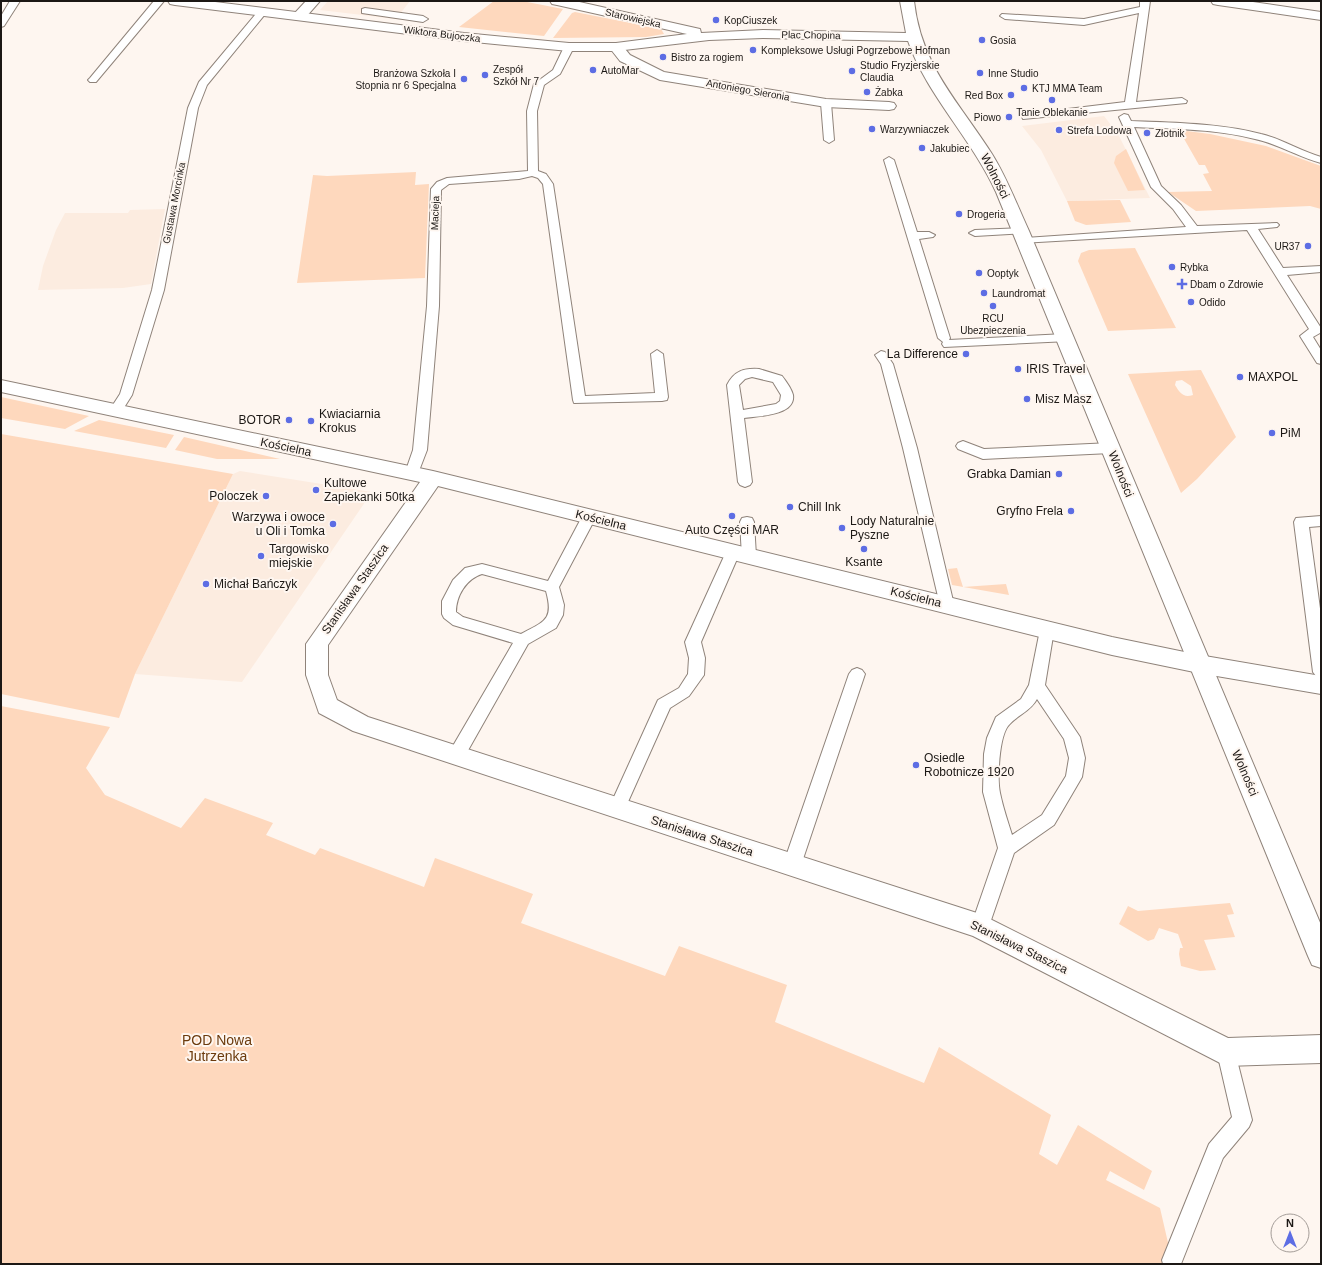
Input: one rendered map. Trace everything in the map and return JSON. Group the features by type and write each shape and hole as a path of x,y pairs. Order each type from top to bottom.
{"street":[{"name":"Wiktora Bujoczka","path":"175,1 300,15 464,37 569,47 616,47 709,36"},
{"path":"300,15 313,1"},
{"name":"Starowiejska","path":"557,1 709,36"},
{"name":"Wolności","path":"907,1 909,22 913,37 927,66 985,156 1023,236 1321,956"},
{"path":"1218,1 1321,16"},
{"name":"Plac Chopina","path":"709,36 763,34 913,37"},
{"name":"Antoniego Sieronia","path":"616,47 625,58 660,76 826,103 889,106"},
{"name":"Kościelna","path":"1,386 422,476 1047,630 1200,664 1321,685"},
{"name":"Stanisława Staszica","path":"422,476 317,644 317,675 328,706 361,724 980,926 1226,1052 1321,1049"}],"lane":[{"path":"1,24 15,1"},
{"path":"93,80 159,1"},
{"path":"354,22 375,1"},
{"path":"1005,16 1084,22 1145,5 1124,106 1127,124 1156,187 1177,207 1194,230"},
{"name":"Gustawa Morcinka","path":"115,411 126,395 158,290 193,108 202,84 263,11"},
{"path":"365,11 423,19"},
{"path":"569,47 557,72 539,84 532,111 533,173 542,176 548,184 579,400 662,396 657,354"},
{"path":"1027,117 1182,101"},
{"path":"826,103 829,140"},
{"path":"1127,124 1194,126 1259,136 1321,160"},
{"path":"889,160 946,341 1065,338"},
{"name":"Macieja","path":"422,476 420,450 432,314 436,189 440,184 447,181 519,176 533,173"},
{"path":"975,233 1023,236 1194,230 1272,225"},
{"path":"1250,226 1316,330 1306,336 1321,360"},
{"path":"912,236 929,235"},
{"path":"1279,272 1321,269"},
{"path":"881,355 887,364 910,448 947,605"},
{"path":"738,415 746,482"},
{"path":"963,446 983,454 1111,448"},
{"path":"456,756 523,640 551,624 556,615 558,605 552,587 589,517"},
{"path":"1321,521 1301,522 1321,672"},
{"path":"617,808 664,704 684,692 696,675 697,658 692,642 741,554 747,522"},
{"path":"523,640 458,621 449,614 449,601 470,572 482,569 552,587"},
{"path":"980,926 1007,848 991,792 992,754 995,738 1002,722 1027,703 1037,686 1047,630"},
{"path":"792,865 857,674"},
{"path":"1007,848 1048,820 1074,777 1077,758 1072,738 1037,686"},
{"path":"1172,1260 1216,1151 1242,1120 1226,1052"}],"shaded area":[{"path":"328,1 410,1 396,19 320,10"},
{"path":"1104,116 1118,134 1150,198 1067,201 1041,150 1022,126"},
{"path":"165,209 151,284 123,288 38,290 43,266 56,230 65,213 128,213 130,210"},
{"name":"Targowisko miejskie","path":"240,471 372,492 242,682 135,674 233,474"}],"green space":[{"path":"494,1 522,1 563,9 544,36 459,27"},
{"path":"575,12 661,29 664,34 646,37 553,38 572,13"},
{"path":"1179,130 1210,134 1266,146 1321,166 1321,209 1310,206 1196,211 1168,192 1212,191 1203,174 1209,173 1205,165 1199,165"},
{"path":"1126,149 1145,190 1128,191 1114,163 1116,156"},
{"path":"416,172 415,185 429,184 425,278 297,283 313,175 327,176"},
{"path":"1120,200 1131,222 1086,225 1075,221 1067,201"},
{"path":"1135,248 1176,328 1108,331 1078,261 1081,253 1089,250"},
{"path":"1201,370 1236,437 1197,479 1181,493 1128,374","holes":["1182,380 1191,386 1193,395 1187,396 1180,392 1175,385 1176,381"]},
{"path":"1,397 89,416 65,429 1,418"},
{"path":"99,420 174,435 166,448 74,431"},
{"path":"1,434 233,474 135,674 119,718 1,694"},
{"path":"184,437 280,459 217,459 175,450"},
{"path":"957,568 963,587 952,585 948,569"},
{"path":"1006,584 1009,595 963,587"},
{"name":"POD Nowa Jutrzenka","path":"1,706 110,727 86,768 105,795 181,828 205,798 273,823 266,835 315,855 320,848 424,887 435,858 533,894 521,923 665,976 679,946 787,985 775,1022 924,1083 939,1047 1051,1115 1039,1154 1057,1165 1078,1125 1152,1171 1144,1190 1110,1171 1106,1180 1160,1208 1172,1260 1179,1264 1,1264"},
{"path":"1230,903 1234,914 1227,915 1235,937 1204,940 1216,970 1200,971 1181,966 1179,954 1180,948 1183,948 1178,934 1159,928 1154,939 1148,941 1119,924 1128,906 1138,911"}],"place":[{"name":"KopCiuszek","path":"716,20"},
{"name":"Gosia","path":"982,40"},
{"name":"Kompleksowe Usługi Pogrzebowe Hofman","path":"753,50"},
{"name":"Bistro za rogiem","path":"663,57"},
{"name":"AutoMar","path":"593,70"},
{"name":"Studio Fryzjerskie Claudia","path":"852,71"},
{"name":"Inne Studio","path":"980,73"},
{"name":"Zespół Szkół Nr 7","path":"485,75"},
{"name":"Branżowa Szkoła I Stopnia nr 6 Specjalna","path":"464,79"},
{"name":"KTJ MMA Team","path":"1024,88"},
{"name":"Żabka","path":"867,92"},
{"name":"Red Box","path":"1011,95"},
{"name":"Tanie Oblekanie","path":"1052,100"},
{"name":"Piowo","path":"1009,117"},
{"name":"Warzywniaczek","path":"872,129"},
{"name":"Strefa Lodowa","path":"1059,130"},
{"name":"Złotnik","path":"1147,133"},
{"name":"Jakubiec","path":"922,148"},
{"name":"Drogeria","path":"959,214"},
{"name":"UR37","path":"1308,246"},
{"name":"Rybka","path":"1172,267"},
{"name":"Ooptyk","path":"979,273"},
{"name":"Dbam o Zdrowie","path":"1182,284"},
{"name":"Laundromat","path":"984,293"},
{"name":"Odido","path":"1191,302"},
{"name":"RCU Ubezpieczenia","path":"993,306"},
{"name":"La Difference","path":"966,354"},
{"name":"IRIS Travel","path":"1018,369"},
{"name":"MAXPOL","path":"1240,377"},
{"name":"Misz Masz","path":"1027,399"},
{"name":"BOTOR","path":"289,420"},
{"name":"Kwiaciarnia Krokus","path":"311,421"},
{"name":"PiM","path":"1272,433"},
{"name":"Grabka Damian","path":"1059,474"},
{"name":"Kultowe Zapiekanki 50tka","path":"316,490"},
{"name":"Poloczek","path":"266,496"},
{"name":"Chill Ink","path":"790,507"},
{"name":"Gryfno Frela","path":"1071,511"},
{"name":"Auto Części MAR","path":"732,516"},
{"name":"Warzywa i owoce u Oli i Tomka","path":"333,524"},
{"name":"Lody Naturalnie Pyszne","path":"842,528"},
{"name":"Ksante","path":"864,549"},
{"name":"Targowisko miejskie","path":"261,556"},
{"name":"Michał Bańczyk","path":"206,584"},
{"name":"Osiedle Robotnicze 1920","path":"916,765"}]}
